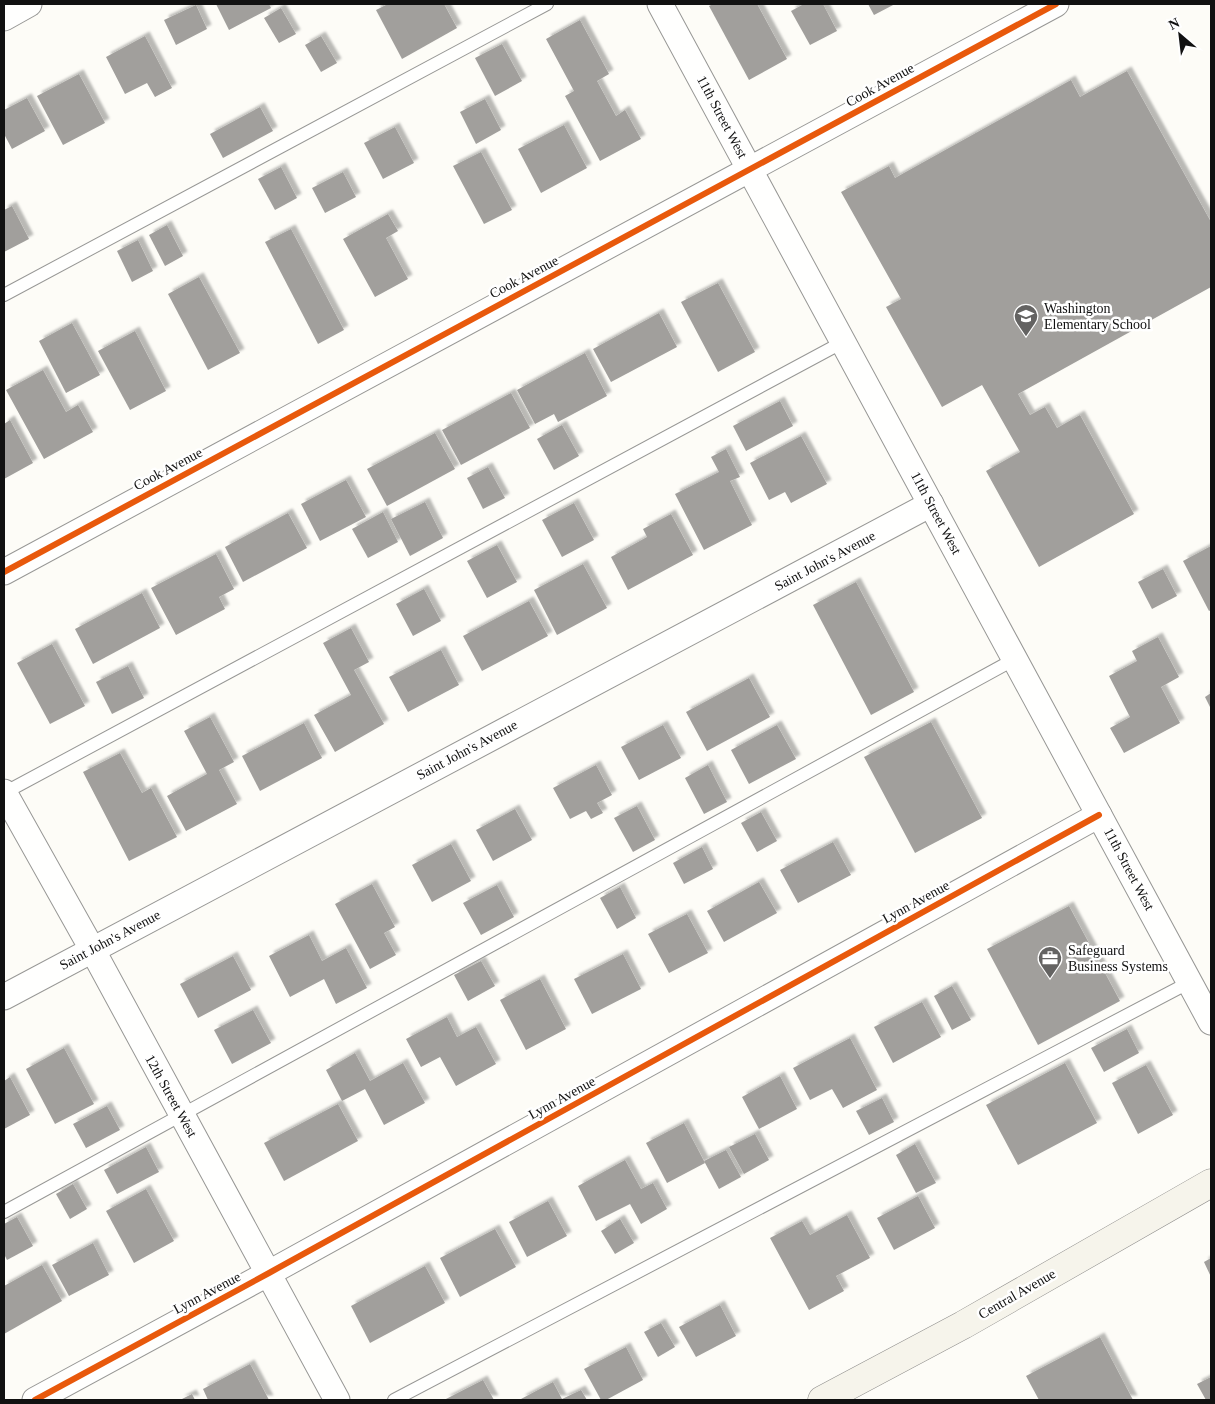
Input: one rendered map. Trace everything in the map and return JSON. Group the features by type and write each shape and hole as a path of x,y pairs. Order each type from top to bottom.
{"main road":[{"name":"Central Avenue","path":"829,1398 1211,1183"}],"street":[{"path":"4,18 29,4"},
{"name":"11th Street West","path":"660,4 1211,1022"},
{"name":"Cook Avenue","path":"4,572 1056,4"},
{"name":"Saint John's Avenue","path":"4,997 931,504"},
{"name":"12th Street West","path":"4,793 92,949 181,1116 337,1400"},
{"name":"Lynn Avenue","path":"35,1400 269,1274 1099,815"}],"lane":[{"path":"4,295 547,4"},
{"path":"4,793 843,342"},
{"path":"4,1212 1015,658"},
{"path":"394,1400 1190,982"}],"building":[{"path":"216,4 269,4 271,8 229,30"},
{"path":"388,4 444,4 457,28 402,59 376,10"},
{"path":"713,4 757,4 787,59 749,80 709,6"},
{"path":"804,4 823,4 837,31 810,45 791,11"},
{"path":"868,4 895,4 874,15"},
{"path":"196,5 207,29 176,45 164,20"},
{"path":"281,8 296,34 279,43 264,18"},
{"path":"580,20 609,74 597,81 616,116 625,110 641,139 600,161 565,96 574,91 546,39"},
{"path":"145,36 172,88 155,97 147,83 125,94 106,57"},
{"path":"321,36 337,63 321,72 305,45"},
{"path":"502,44 522,81 495,96 475,58"},
{"path":"1127,71 1211,222 1211,287 1018,394 1030,415 1045,407 1057,428 1080,415 1134,514 1039,567 986,471 1020,452 982,385 942,407 886,307 901,299 841,192 889,166 895,178 1071,80 1080,97"},
{"path":"79,74 105,123 63,145 37,96"},
{"path":"27,98 45,131 12,149 4,134 4,110"},
{"path":"485,99 501,130 476,144 460,112"},
{"path":"260,107 273,131 223,158 210,134"},
{"path":"564,125 587,168 541,193 518,149"},
{"path":"395,127 414,163 383,179 364,143"},
{"path":"481,152 512,210 484,224 453,166"},
{"path":"281,167 297,198 275,210 258,179"},
{"path":"343,172 356,197 325,213 312,188"},
{"path":"12,206 29,239 4,252 4,210"},
{"path":"388,214 398,231 386,238 408,279 375,297 343,239"},
{"path":"167,225 183,256 165,266 149,235"},
{"path":"291,229 344,330 318,344 265,242"},
{"path":"138,240 153,271 132,282 117,251"},
{"path":"199,277 240,353 208,370 168,294"},
{"path":"718,283 755,352 718,372 681,302"},
{"path":"659,313 677,347 611,382 593,349"},
{"path":"72,323 100,375 66,393 39,341"},
{"path":"135,331 166,391 130,410 98,351"},
{"path":"585,353 607,396 558,422 554,414 535,424 517,390"},
{"path":"43,370 66,412 78,405 93,432 44,459 6,390"},
{"path":"511,393 530,428 461,465 442,430"},
{"path":"780,401 793,426 746,451 733,426"},
{"path":"10,420 33,463 4,479 4,424"},
{"path":"562,425 579,456 554,470 537,439"},
{"path":"435,433 455,469 387,506 367,469"},
{"path":"801,436 827,484 791,503 785,492 769,500 750,463"},
{"path":"726,449 740,477 730,481 752,525 704,550 675,494 719,472 711,457"},
{"path":"488,467 505,498 483,509 467,478"},
{"path":"346,480 366,517 320,541 301,504"},
{"path":"425,502 443,538 410,556 391,519"},
{"path":"574,503 594,540 562,557 542,520"},
{"path":"383,512 398,542 368,558 352,529"},
{"path":"288,513 307,548 243,582 225,547"},
{"path":"671,514 693,555 628,590 611,557 647,537 643,529"},
{"path":"497,545 517,582 487,598 467,561"},
{"path":"1211,546 1211,610 1209,611 1183,561"},
{"path":"216,554 234,589 219,597 225,609 176,635 151,588"},
{"path":"583,564 607,608 557,635 534,590"},
{"path":"1163,569 1177,596 1152,609 1138,582"},
{"path":"856,582 914,692 871,715 813,605"},
{"path":"424,589 441,621 413,636 396,604"},
{"path":"142,593 160,628 93,664 75,629"},
{"path":"529,601 548,636 482,671 463,636"},
{"path":"351,628 369,662 354,670 384,724 335,752 314,715 351,695 323,643"},
{"path":"1158,637 1179,677 1161,687 1180,723 1124,753 1110,728 1130,717 1109,676 1137,661 1132,651"},
{"path":"52,644 85,706 50,724 17,663"},
{"path":"441,650 459,685 408,712 389,677"},
{"path":"128,666 144,698 112,714 96,682"},
{"path":"749,678 770,717 707,751 686,712"},
{"path":"1211,693 1211,709 1205,697"},
{"path":"210,717 234,762 219,770 237,804 186,831 167,796 207,774 184,731"},
{"path":"931,722 982,818 915,853 864,757"},
{"path":"304,723 322,758 260,791 242,756"},
{"path":"663,725 681,758 639,780 621,747"},
{"path":"777,725 796,759 749,784 731,750"},
{"path":"120,753 142,793 151,788 177,837 129,861 83,772"},
{"path":"596,765 612,795 597,803 603,813 591,819 586,811 570,819 553,788"},
{"path":"708,765 727,802 704,814 685,778"},
{"path":"637,806 655,840 633,852 614,818"},
{"path":"515,809 532,840 493,861 476,830"},
{"path":"761,812 777,841 757,852 741,823"},
{"path":"833,842 851,875 798,903 780,870"},
{"path":"451,844 471,881 432,902 412,865"},
{"path":"702,847 713,869 684,884 673,863"},
{"path":"759,882 777,913 724,942 707,911"},
{"path":"372,884 395,927 384,933 396,955 370,969 335,904"},
{"path":"497,885 514,917 481,935 463,903"},
{"path":"620,887 636,918 617,929 600,898"},
{"path":"1069,906 1120,1001 1038,1045 987,949"},
{"path":"687,914 708,953 669,973 648,934"},
{"path":"309,935 322,961 346,948 367,988 336,1004 324,979 290,997 269,956"},
{"path":"623,954 641,989 592,1014 574,979"},
{"path":"233,956 251,990 198,1018 180,984"},
{"path":"481,961 495,986 468,1001 454,975"},
{"path":"540,979 566,1029 526,1050 500,1000"},
{"path":"952,986 971,1020 952,1030 934,996"},
{"path":"922,1002 941,1037 893,1063 874,1027"},
{"path":"253,1010 271,1043 232,1064 214,1030"},
{"path":"447,1017 457,1037 476,1027 496,1064 456,1086 440,1057 421,1067 406,1039"},
{"path":"1127,1029 1139,1053 1104,1072 1091,1048"},
{"path":"850,1038 877,1090 843,1108 832,1089 810,1100 793,1068"},
{"path":"64,1048 94,1104 55,1124 26,1069"},
{"path":"355,1053 370,1081 403,1063 425,1103 384,1125 365,1089 342,1101 326,1070"},
{"path":"1065,1063 1097,1123 1018,1165 986,1105"},
{"path":"1146,1065 1173,1115 1138,1134 1112,1083"},
{"path":"780,1076 797,1109 759,1129 742,1097"},
{"path":"10,1077 30,1115 4,1129 4,1081"},
{"path":"882,1098 894,1122 869,1135 856,1111"},
{"path":"338,1104 358,1141 284,1181 264,1143"},
{"path":"107,1106 120,1130 86,1148 73,1124"},
{"path":"684,1123 705,1163 667,1183 646,1143"},
{"path":"755,1134 769,1160 744,1174 729,1147"},
{"path":"915,1144 936,1183 916,1193 896,1155"},
{"path":"146,1147 159,1172 117,1194 104,1170"},
{"path":"726,1150 741,1177 719,1189 704,1161"},
{"path":"625,1160 641,1189 653,1183 667,1209 641,1224 630,1204 596,1221 578,1186"},
{"path":"73,1184 87,1209 70,1219 56,1194"},
{"path":"146,1189 174,1241 134,1263 106,1211"},
{"path":"918,1196 935,1228 894,1250 877,1218"},
{"path":"548,1201 567,1236 527,1257 509,1222"},
{"path":"847,1215 870,1258 836,1276 844,1291 809,1310 770,1238 802,1221 810,1235"},
{"path":"17,1217 33,1246 7,1260 4,1254 4,1224"},
{"path":"620,1219 634,1243 615,1254 601,1231"},
{"path":"495,1229 516,1267 460,1297 440,1258"},
{"path":"93,1243 109,1275 69,1296 52,1265"},
{"path":"1211,1258 1211,1277 1204,1262"},
{"path":"42,1265 62,1301 4,1334 4,1286"},
{"path":"425,1266 445,1303 370,1343 351,1306"},
{"path":"720,1305 736,1336 696,1357 679,1327"},
{"path":"661,1323 675,1347 658,1357 644,1332"},
{"path":"1100,1337 1133,1400 1039,1400 1026,1376"},
{"path":"626,1347 643,1380 606,1400 601,1400 584,1369"},
{"path":"250,1364 269,1400 208,1400 203,1389"},
{"path":"1211,1377 1211,1400 1206,1400 1197,1384"},
{"path":"483,1380 494,1400 444,1400"},
{"path":"553,1382 562,1399 581,1390 587,1400 521,1399"},
{"path":"192,1394 195,1400 180,1400"}],"cycle path":[{"path":"4,572 1056,4"},
{"path":"35,1400 1099,815"}],"place":[{"name":"Washington Elementary School","path":"1026,337"},
{"name":"Safeguard Business Systems","path":"1050,979"}]}
